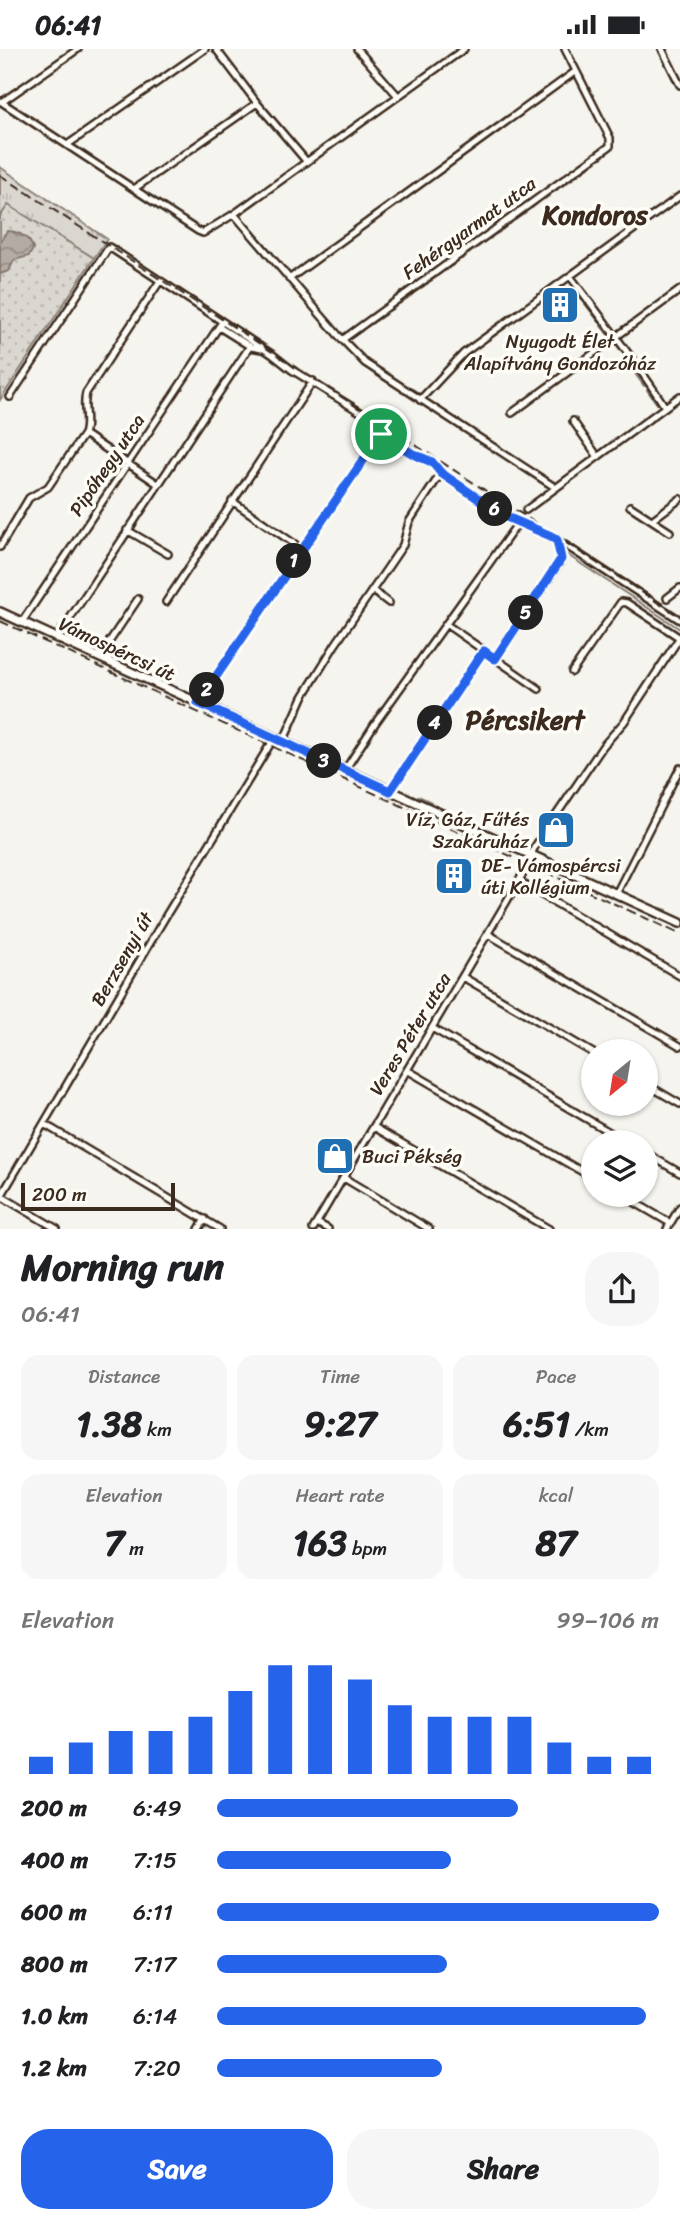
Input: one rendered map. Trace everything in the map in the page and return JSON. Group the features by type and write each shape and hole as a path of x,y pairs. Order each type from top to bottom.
{"main road":[{"name":"Vámospércsi út","path":"0,612 680,923"}],"street":[{"path":"78,49 1,102 198,232 205,232 234,214 464,49"},
{"path":"67,145 205,49"},
{"path":"215,49 307,162"},
{"path":"357,49 398,96"},
{"path":"289,279 576,71 565,49"},
{"path":"662,49 680,85"},
{"name":"Fehérgyarmat utca","path":"342,340 607,149 611,139 576,71"},
{"path":"134,189 257,103"},
{"path":"420,400 464,353 680,196"},
{"path":"234,214 342,340 373,369 556,488"},
{"path":"10,397 109,247 250,347 263,349"},
{"path":"570,276 643,371 665,407"},
{"path":"0,547 29,498 48,487 84,434 86,393 160,281"},
{"path":"512,413 680,290"},
{"path":"220,325 263,349 367,417 381,434 413,454 432,462 441,473 502,515 557,540 680,621"},
{"name":"Pipóhegy utca","path":"22,622 220,325"},
{"path":"57,638 250,347"},
{"path":"166,602 313,381"},
{"path":"526,510 680,396"},
{"path":"573,422 598,457"},
{"path":"84,434 158,484"},
{"path":"198,703 381,434"},
{"path":"283,742 303,697 402,545 409,522 441,473"},
{"path":"652,520 680,499"},
{"path":"232,501 302,549"},
{"path":"630,506 670,531"},
{"path":"345,770 376,722 519,523"},
{"path":"127,530 168,554"},
{"path":"495,659 561,561 557,540"},
{"path":"667,598 680,588"},
{"path":"372,590 389,603"},
{"path":"99,657 138,599"},
{"path":"572,672 621,602 627,603 680,637"},
{"path":"447,625 539,689"},
{"name":"Veres Péter utca","path":"313,1229 519,881 534,848 604,744 626,720 680,637"},
{"path":"390,791 484,651"},
{"name":"Berzsenyi út","path":"1,1197 160,925 274,738"},
{"path":"616,894 680,768"},
{"path":"519,881 680,976"},
{"path":"488,934 680,1046"},
{"path":"463,977 581,1046"},
{"path":"432,1028 606,1130"},
{"path":"407,1070 581,1171"},
{"path":"658,1091 680,1104"},
{"path":"44,1124 220,1229"},
{"path":"374,1127 549,1229"},
{"path":"658,1160 680,1173"},
{"path":"344,1178 429,1229"},
{"path":"1,1197 57,1229"},
{"path":"640,1207 668,1226 680,1206"},
{"path":"199,1229 205,1219"},
{"path":"317,1223 328,1229"}],"green space":[{"path":"0,167 107,239 94,258 8,205 0,217"},
{"path":"8,205 94,258 0,400 0,217"}],"water":[{"path":"7,231 23,236 33,249 29,256 14,260 9,271 0,274 0,242"}],"waterway":[{"path":"537,104 567,82"},
{"path":"524,113 528,110"},
{"path":"516,119 521,116"},
{"path":"507,125 513,121"},
{"path":"482,144 489,138"},
{"path":"469,153 478,147"},
{"path":"600,159 604,156"},
{"path":"458,161 462,158"},
{"path":"591,165 597,161"},
{"path":"445,170 451,166"},
{"path":"583,171 589,167"},
{"path":"439,175 443,172"},
{"path":"578,175 582,172"},
{"path":"433,179 437,176"},
{"path":"561,187 574,178"},
{"path":"418,190 423,186"},
{"path":"403,192 407,189"},
{"path":"554,192 558,189"},
{"path":"398,196 402,193"},
{"path":"545,199 550,195"},
{"path":"378,210 395,198"},
{"path":"532,208 538,203"},
{"path":"361,223 369,216"},
{"path":"515,220 521,216"},
{"path":"242,218 251,229"},
{"path":"502,230 508,225"},
{"path":"353,228 357,226"},
{"path":"493,236 500,232"},
{"path":"341,237 345,234"},
{"path":"259,238 262,241"},
{"path":"333,243 340,238"},
{"path":"483,243 487,240"},
{"path":"478,247 482,244"},
{"path":"318,254 329,246"},
{"path":"471,252 476,248"},
{"path":"270,250 275,256"},
{"path":"309,260 315,256"},
{"path":"279,261 289,273"},
{"path":"294,272 305,263"},
{"path":"445,271 450,267"},
{"path":"432,280 437,277"},
{"path":"296,281 305,291"},
{"path":"573,287 583,301"},
{"path":"415,292 420,289"},
{"path":"409,297 413,294"},
{"path":"308,295 314,302"},
{"path":"403,301 408,298"},
{"path":"316,304 319,308"},
{"path":"585,304 599,322"},
{"path":"389,311 397,306"},
{"path":"321,311 325,315"},
{"path":"376,321 386,314"},
{"path":"367,327 371,324"},
{"path":"601,326 608,335"},
{"path":"336,327 341,334"},
{"path":"352,338 359,333"},
{"path":"628,364 644,386"},
{"path":"647,390 657,404"},
{"path":"563,552 680,629"},
{"path":"418,796 431,802"},
{"path":"658,907 667,910"}],"railway":[{"path":"0,175 680,617"},
{"path":"0,621 680,934"}],"place":[{"name":"Nyugodt Élet Alapítvány Gondozóház","path":"560,305"},
{"name":"Víz, Gáz, Fűtés Szakáruház","path":"556,830"},
{"name":"DE- Vámospércsi úti Kollégium","path":"454,876"},
{"name":"Buci Pékség","path":"335,1156"}],"district":[{"name":"Kondoros","path":"595,215"},
{"name":"Pércsikert","path":"525,720"}],"route":[{"path":"381,434 413,454 432,462 441,473 502,515 557,540 561,559 495,659 484,651 480,656 390,791 198,703 381,434"}]}
